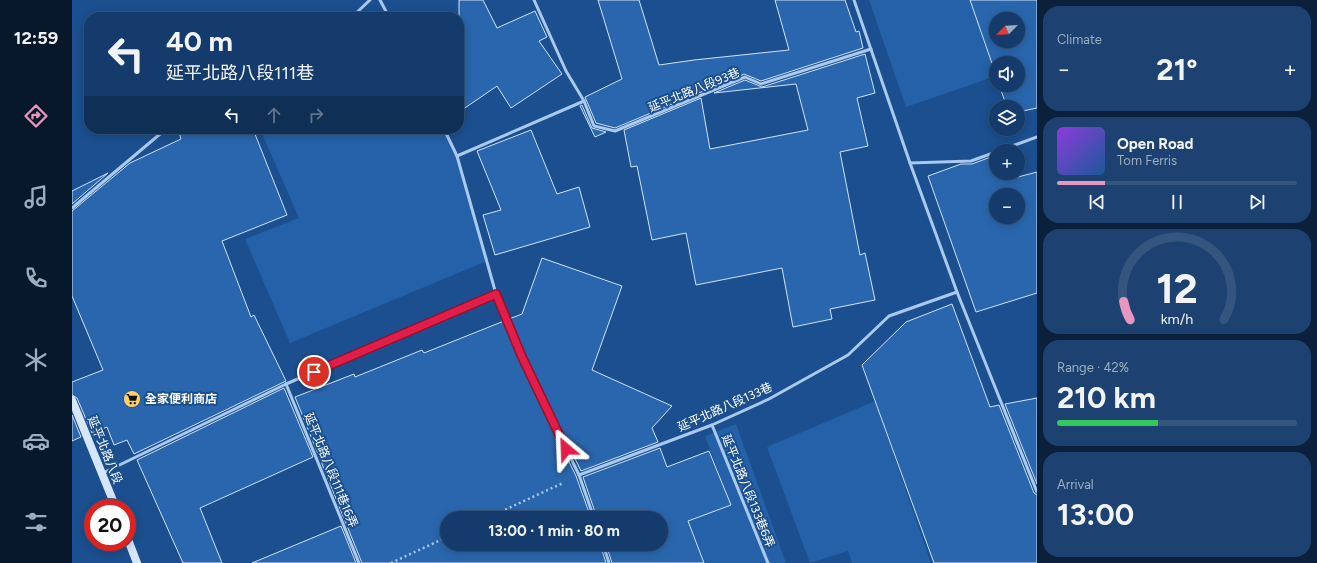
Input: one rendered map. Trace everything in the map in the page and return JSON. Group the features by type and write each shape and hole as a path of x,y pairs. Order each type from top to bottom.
{"street":[{"name":"延平北路八段","path":"72,400 112,499"},
{"path":"132,551 137,563"}],"lane":[{"path":"357,12 370,0"},
{"path":"380,0 386,12"},
{"name":"延平北路八段93巷","path":"534,0 566,71 584,101 594,126 615,131 745,77 761,84 871,49"},
{"path":"854,0 910,163 957,292 1037,492"},
{"path":"457,156 584,101"},
{"path":"72,208 160,134"},
{"path":"446,134 457,156 496,294 522,357 579,475 592,511"},
{"path":"1017,144 1037,137"},
{"path":"910,163 971,161 989,154"},
{"name":"延平北路八段133巷","path":"579,475 712,425 769,399 848,355 889,316 957,292"},
{"path":"102,473 286,384 496,294"},
{"name":"延平北路八段111巷16弄","path":"286,384 359,563"},
{"name":"延平北路八段133巷6弄","path":"712,425 768,563"},
{"path":"605,551 609,563"}],"path":[{"path":"502,511 579,475"},
{"path":"391,563 440,540"}],"shaded area":[{"path":"869,0 970,0 989,56 989,78 906,107"},
{"path":"262,134 446,134 457,156 487,261 290,343 245,239 299,218"},
{"path":"875,401 931,563 852,563 848,551 810,563 767,447"},
{"path":"736,424 786,563 704,563 688,521 731,505 705,436"}],"building":[{"path":"459,0 483,0 497,28 535,11 547,37 539,41 562,74 511,108 497,86 464,109 464,12 459,12"},
{"path":"598,0 639,0 659,65 789,50 775,0 845,0 856,32 859,31 863,48 761,81 744,74 615,128 596,123 585,97 622,79"},
{"path":"970,0 1037,0 1037,108 1025,111 1025,100 1004,100 1002,92 1025,92 1025,56 989,56"},
{"path":"865,54 875,93 857,98 868,146 840,152 860,255 865,253 875,300 830,309 832,319 793,327 782,268 696,285 686,233 652,240 637,166 631,167 624,130 701,98 710,149 808,130 796,84 714,93 745,80 762,87"},
{"path":"582,105 592,128 606,132 595,137 580,106"},
{"path":"531,130 557,194 579,187 590,227 495,255 483,215 501,210 477,151"},
{"path":"180,134 255,134 287,215 222,241 251,317 254,315 286,381 134,454 127,440 114,445 107,427 92,433 77,398 72,395 72,382 103,370 72,296 72,211 130,163 181,139"},
{"path":"989,158 989,180 1025,180 1025,175 1037,172 1037,293 976,312 928,176 961,164 972,164"},
{"path":"108,173 72,204 72,191"},
{"path":"542,258 622,286 592,370 672,406 652,428 658,442 581,471 525,356 509,319 522,314"},
{"path":"952,304 990,407 999,405 1034,493 1037,495 1037,563 934,563 862,365 906,322"},
{"path":"504,321 519,358 576,476 588,511 440,511 440,551 602,551 606,563 362,563 295,397 354,374 355,377 422,350 424,353"},
{"path":"284,388 313,457 200,508 222,563 183,563 137,460"},
{"path":"1037,398 1037,484 1005,404"},
{"path":"72,415 81,437 72,441"},
{"path":"660,448 667,467 709,451 731,505 688,521 704,563 612,563 608,551 668,551 668,511 595,511 583,477"},
{"path":"341,526 356,563 252,563"}],"place":[{"name":"全家便利商店","path":"132,399"}],"route":[{"path":"314,372 496,294 522,357 566,449"}]}
